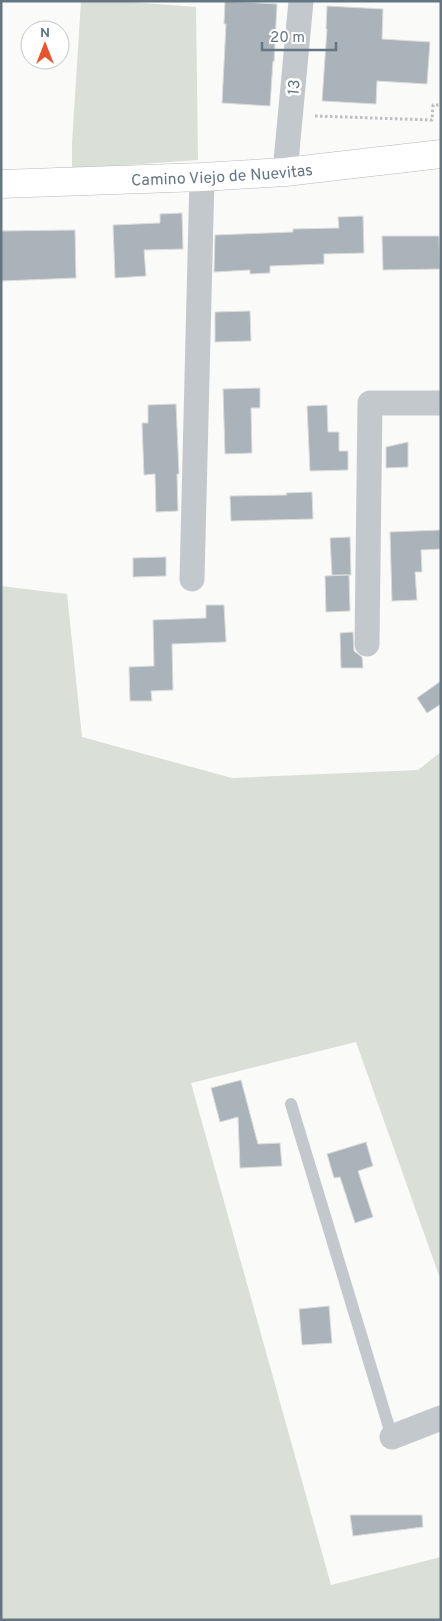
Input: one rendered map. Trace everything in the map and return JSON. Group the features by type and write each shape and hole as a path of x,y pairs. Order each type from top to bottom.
{"street":[{"name":"13","path":"284,172 301,1"},
{"name":"Camino Viejo de Nuevitas","path":"1,184 202,177 284,172 441,154"},
{"path":"192,579 202,177"},
{"path":"367,644 370,403 441,403"},
{"path":"392,1437 441,1418"}],"lane":[{"path":"291,1104 392,1437"}],"path":[{"path":"290,115 432,120 433,105 441,105"}],"shaded area":[{"path":"81,1 117,1 196,7 198,160 72,169"},
{"path":"1,586 67,594 82,737 232,778 418,770 441,752 441,1281 356,1042 191,1083 331,1585 441,1557 441,1620 1,1620"}],"building":[{"path":"225,1 277,4 270,106 222,103 226,24 224,24"},
{"path":"327,6 383,9 382,39 430,42 427,84 377,81 376,104 322,101"},
{"path":"182,213 183,249 144,250 146,276 115,278 113,225 160,223 160,214"},
{"path":"363,216 364,253 324,254 324,264 270,266 270,273 250,274 250,270 214,272 215,235 293,232 293,229 339,228 338,217"},
{"path":"75,230 76,278 1,281 1,231"},
{"path":"382,236 439,236 440,269 383,270"},
{"path":"250,311 251,341 215,342 215,312"},
{"path":"260,388 260,408 251,408 252,453 225,454 223,389"},
{"path":"176,404 179,474 177,474 178,511 156,512 155,474 144,475 142,423 148,423 148,405"},
{"path":"327,405 328,432 339,432 339,451 348,451 348,470 310,471 307,406"},
{"path":"408,442 408,467 386,468 386,447"},
{"path":"312,492 313,519 231,521 230,496 287,495 286,493"},
{"path":"441,530 441,549 421,550 422,572 415,572 417,600 392,601 390,532"},
{"path":"350,537 351,575 332,575 330,538"},
{"path":"166,557 166,576 133,577 133,558"},
{"path":"349,575 350,611 326,612 325,576"},
{"path":"206,605 224,605 226,642 172,644 173,690 151,691 152,701 130,701 129,667 154,666 153,620 206,618"},
{"path":"353,632 354,651 362,657 363,668 341,668 340,633"},
{"path":"441,681 441,704 427,713 417,698"},
{"path":"241,1080 258,1144 280,1143 282,1166 240,1168 238,1117 220,1122 211,1088"},
{"path":"366,1142 373,1166 358,1171 373,1217 355,1223 340,1177 334,1178 327,1154"},
{"path":"329,1306 332,1343 302,1345 299,1309"},
{"path":"350,1515 422,1515 423,1527 353,1536"}]}
